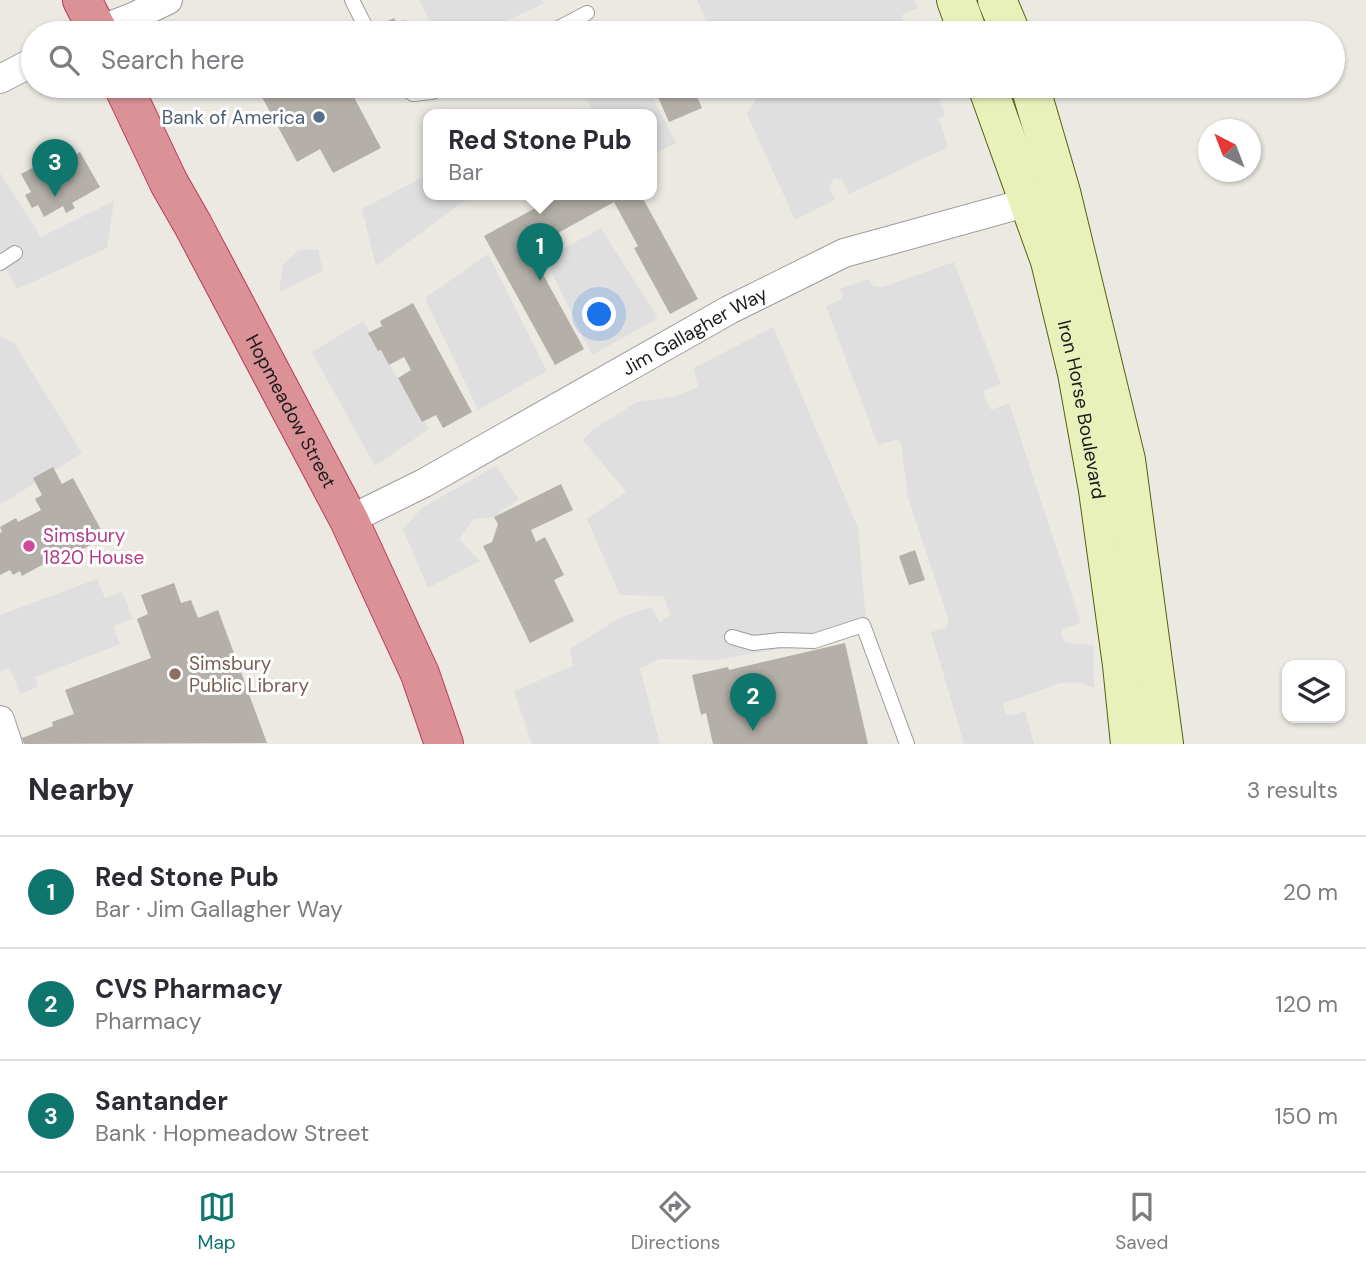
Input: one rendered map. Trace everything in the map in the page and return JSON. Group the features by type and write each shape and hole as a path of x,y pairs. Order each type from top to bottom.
{"highway":[{"name":"Hopmeadow Street","path":"129,98 170,183 349,520 420,674 444,744"}],"street":[{"path":"110,21 133,17 168,0"},
{"path":"956,0 964,21"},
{"path":"997,0 1006,21"},
{"path":"0,79 21,68"},
{"name":"Iron Horse Boulevard","path":"993,98 1045,197 1126,460 1164,744"},
{"name":"Iron Horse Boulevard","path":"1033,98 1044,137 1050,261 1077,373 1098,490 1130,744"},
{"name":"Jim Gallagher Way","path":"349,520 424,483 729,310 844,253 1045,197"},
{"path":"0,720 8,744"}],"lane":[{"path":"352,0 362,21"},
{"path":"572,21 587,13"},
{"path":"0,263 15,253"},
{"path":"732,637 752,643 814,641 863,625 907,744"}],"shaded area":[{"path":"419,0 542,0 544,3 507,21 430,21"},
{"path":"697,0 914,0 918,8 903,14 904,21 707,21"},
{"path":"586,98 653,98 676,143 657,152 657,109 591,109"},
{"path":"757,98 939,98 945,115 939,119 948,147 849,194 842,179 834,178 829,187 835,200 795,220 747,114"},
{"path":"0,173 41,237 114,201 107,248 17,289 0,258"},
{"path":"423,177 423,200 465,200 376,266 362,209"},
{"path":"601,228 658,318 592,355 545,259"},
{"path":"318,249 323,271 279,292 283,265 299,250"},
{"path":"488,254 547,371 478,410 425,298"},
{"path":"954,262 1001,384 985,390 985,398 991,410 1009,403 1081,623 1062,629 1063,638 1069,643 1093,645 1094,688 1077,682 1060,683 1004,703 1006,714 1025,711 1034,744 964,744 931,632 946,628 949,621 908,498 901,444 895,440 878,445 826,306 842,299 840,289 868,279 874,286 882,287"},
{"path":"363,321 429,429 375,466 312,352"},
{"path":"773,327 858,528 867,634 715,660 660,659 640,668 660,744 532,744 514,691 573,666 570,649 619,618 651,607 660,623 670,615 664,596 620,595 587,519 626,492 583,440 592,430 637,402 673,397 698,387 694,368"},
{"path":"0,336 14,343 82,453 0,505"},
{"path":"496,466 519,499 494,517 474,519 459,539 480,561 428,588 403,529 423,507"},
{"path":"97,579 105,598 122,592 133,619 113,626 120,644 35,677 38,687 20,694 10,668 0,672 0,615"}],"building":[{"name":"Bank of America","path":"262,98 354,98 381,148 333,173 320,149 297,162"},
{"path":"658,98 697,98 702,108 669,122"},
{"path":"80,152 100,187 72,203 75,208 66,213 63,206 44,217 38,205 32,208 25,195 31,192 21,174 51,158 56,166"},
{"path":"550,200 644,200 698,299 670,314 634,248 638,246 614,202 529,249 584,349 555,365 484,236"},
{"path":"413,303 472,412 443,428 436,415 422,422 398,378 411,370 404,357 389,365 368,333 382,326 380,321"},
{"path":"53,467 62,484 73,478 105,537 74,554 71,549 22,576 20,571 13,575 10,570 0,575 0,527 16,518 18,522 41,510 35,499 42,495 33,478"},
{"path":"561,484 573,510 531,530 536,542 545,537 564,575 554,580 574,621 530,643 483,546 492,542 498,524 494,517"},
{"path":"915,550 925,580 909,585 899,556"},
{"name":"Simsbury Public Library","path":"174,583 181,603 191,600 198,618 218,610 267,743 24,744 22,738 74,714 65,690 151,658 137,619 148,614 141,595"},
{"path":"845,643 868,744 713,744 706,713 701,715 692,675 728,667 729,670"}],"place":[{"name":"Bank of America","path":"319,117"},
{"name":"Santander","path":"55,197"},
{"name":"Red Stone Pub","path":"540,281"},
{"name":"Simsbury 1820 House","path":"29,546"},
{"name":"Simsbury Public Library","path":"175,674"},
{"name":"CVS Pharmacy","path":"753,731"}]}
